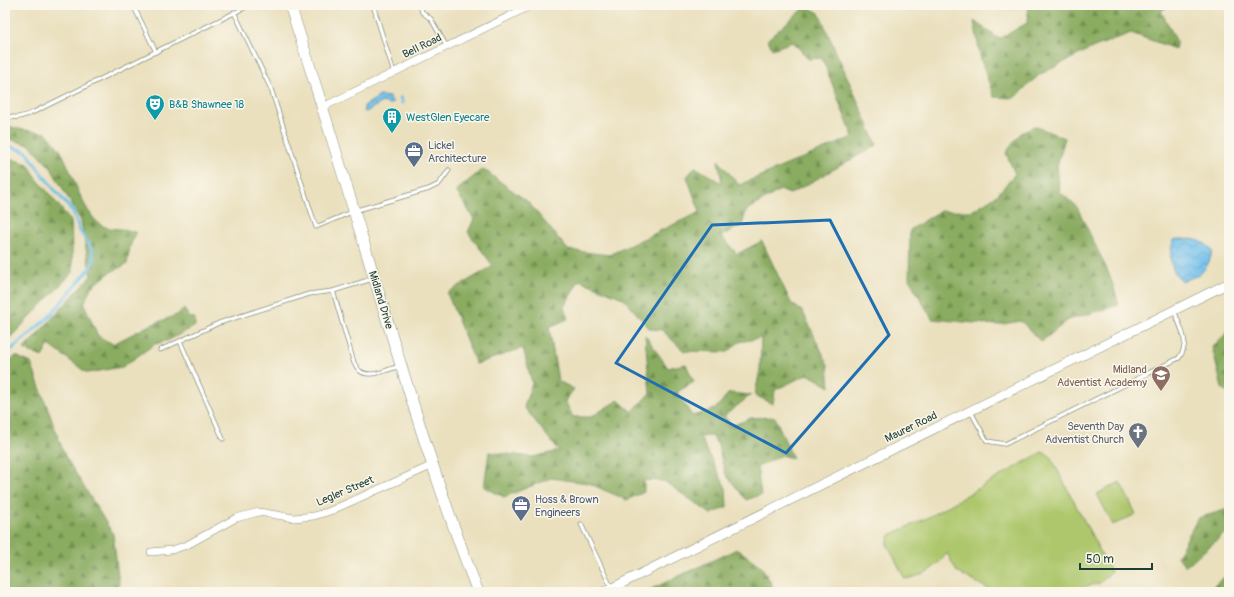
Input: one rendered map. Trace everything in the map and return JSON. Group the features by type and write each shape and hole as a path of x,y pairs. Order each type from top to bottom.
{"main road":[{"name":"Midland Drive","path":"290,5 323,106 401,366 433,465 478,592"}],"street":[{"name":"Bell Road","path":"323,106 532,5"},
{"name":"Maurer Road","path":"608,590 971,412 1229,283"},
{"name":"Legler Street","path":"151,552 172,550 186,545 236,518 259,512 294,518 314,516 330,511 433,465"}],"lane":[{"path":"132,5 156,52"},
{"path":"5,115 11,118 34,112 250,5"},
{"path":"373,5 394,73"},
{"path":"420,5 422,12 431,19 447,47"},
{"path":"234,12 271,89 316,227 354,212 429,189 438,184 449,170"},
{"path":"160,350 219,323 309,294 333,291 374,278"},
{"path":"333,291 354,363 359,371 367,374 377,373 401,366"},
{"path":"971,412 987,441 1004,444 1179,358 1184,351 1186,342 1174,310"},
{"path":"180,341 223,439"},
{"path":"581,524 608,590"}],"highlighted area":[{"path":"830,220 889,335 786,453 616,363 712,225"}],"green space":[{"path":"1029,5 1170,5 1161,11 1177,42 1175,49 1131,33 1094,47 1039,75 1014,98 994,97 981,60 974,21 999,39 1027,23"},
{"path":"806,6 819,13 877,145 790,194 780,190 746,211 742,225 721,236 737,254 762,241 791,303 803,312 828,365 830,387 808,374 775,390 773,404 755,395 760,369 761,338 739,342 728,352 684,351 662,330 650,329 623,298 579,280 564,307 568,319 549,327 558,381 574,389 565,401 573,417 591,417 618,400 632,412 650,393 645,335 668,368 686,364 694,382 677,392 692,416 715,409 729,393 751,395 724,416 732,426 751,418 775,417 793,459 782,455 757,467 761,495 746,500 725,473 718,445 712,436 700,437 726,488 727,507 711,514 664,481 644,480 644,492 627,500 588,483 551,478 504,497 484,487 489,452 533,457 559,451 524,407 532,383 523,348 476,364 447,293 493,266 468,232 474,219 456,191 483,169 528,202 568,250 609,255 700,212 687,177 695,167 722,183 718,160 739,185 853,137 822,58 808,59 793,42 772,49 768,39"},
{"path":"5,125 18,129 46,133 61,152 86,208 98,223 102,226 136,233 130,246 127,264 111,272 91,287 84,304 98,336 113,344 150,325 177,315 184,309 190,318 195,318 195,326 169,340 155,344 122,367 87,373 49,345 42,357 24,349 91,276 81,221 51,168 30,145 5,138"},
{"path":"1034,126 1065,138 1057,166 1060,192 1077,207 1110,276 1119,305 1068,320 1041,342 1021,321 997,325 932,319 909,279 910,230 940,211 972,211 997,195 1015,174 1006,153 1020,134"},
{"path":"5,157 28,164 38,180 71,221 73,272 5,343"},
{"path":"1229,331 1229,395 1222,388 1212,347"},
{"path":"16,356 31,363 65,456 113,534 120,592 5,592 5,364"},
{"path":"1042,452 1050,456 1111,572 1100,583 1063,592 994,592 957,572 947,553 934,567 918,576 905,579 887,544 890,535 927,518"},
{"path":"1120,482 1136,514 1113,525 1097,494"},
{"path":"1229,506 1229,530 1186,566 1177,557 1198,518 1222,511"},
{"path":"737,549 761,566 776,592 645,592"},
{"path":"1229,573 1229,592 1207,592"}],"water":[{"path":"380,96 389,97 393,103 382,102 366,112 364,111 364,106"},
{"path":"1193,239 1201,241 1212,251 1209,263 1203,271 1194,277 1182,281 1174,272 1171,262 1173,240"}],"waterway":[{"path":"399,98 401,98 402,103"},
{"path":"5,145 27,152 41,173 73,212 80,231 92,249 94,261 87,272 48,318 5,355"}],"place":[{"name":"B&B Shawnee 18","path":"155,121"},
{"name":"WestGlen Eyecare","path":"392,134"},
{"name":"Lickel Architecture","path":"414,168"},
{"name":"Midland Adventist Academy","path":"1161,392"},
{"name":"Seventh Day Adventist Church","path":"1138,449"},
{"name":"Hoss & Brown Engineers","path":"521,522"}]}
